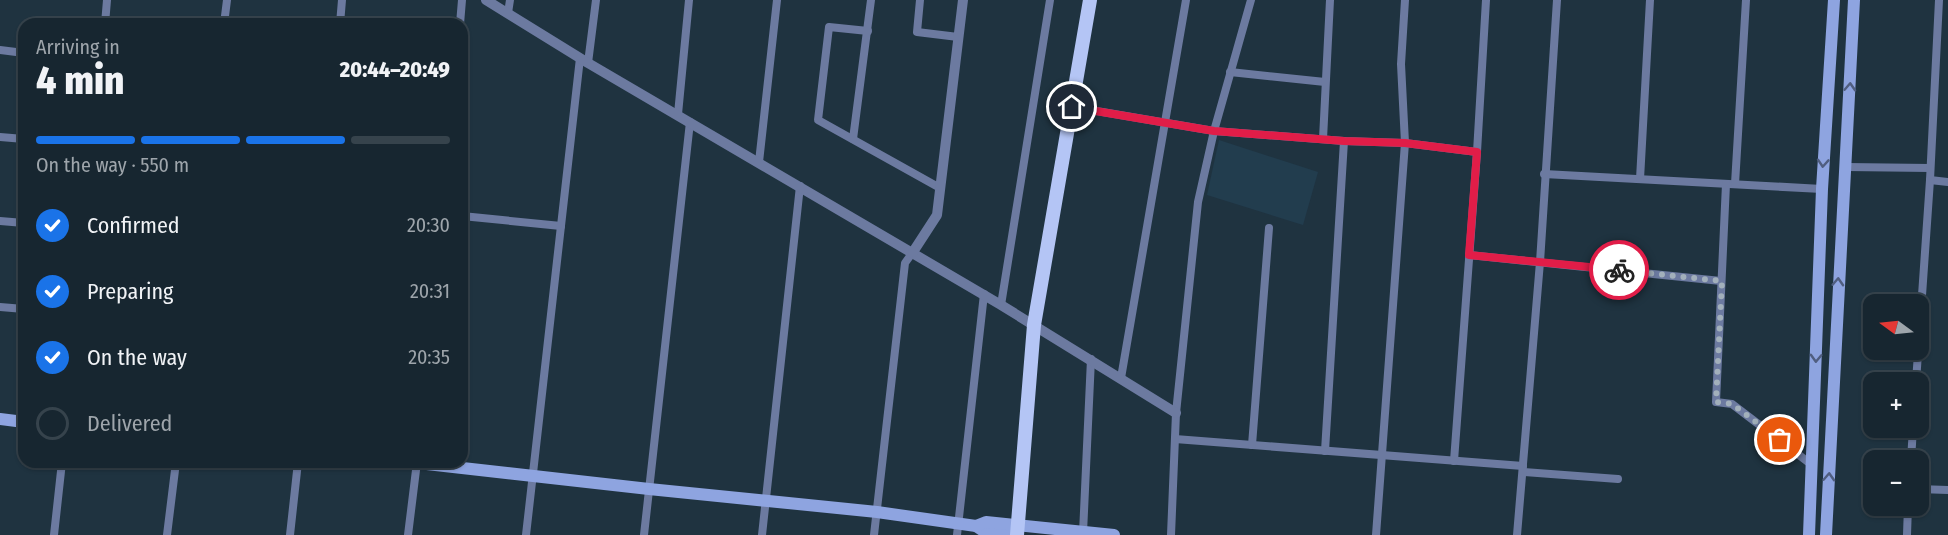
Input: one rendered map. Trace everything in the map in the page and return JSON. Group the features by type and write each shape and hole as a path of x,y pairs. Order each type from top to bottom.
{"main road":[{"path":"1015,532 1034,325 1089,0"},
{"path":"1809,535 1822,189 1834,0"},
{"path":"1826,535 1854,0"},
{"path":"0,419 18,421"},
{"path":"466,468 877,512 958,529 986,522 1015,532 1114,535"}],"street":[{"path":"106,18 107,0"},
{"path":"225,18 227,0"},
{"path":"340,18 342,0"},
{"path":"460,18 462,0"},
{"path":"486,0 584,60 1002,304 1176,413"},
{"path":"508,13 510,0"},
{"path":"526,535 561,226 584,60 596,0"},
{"path":"678,114 689,0"},
{"path":"759,162 777,0"},
{"path":"853,139 871,0"},
{"path":"920,0 917,32 958,37"},
{"path":"874,535 905,263 937,215 963,0"},
{"path":"1002,304 1050,0"},
{"path":"1121,378 1163,123 1186,0"},
{"path":"1171,535 1176,413 1198,202 1214,131 1251,0"},
{"path":"1323,139 1330,0"},
{"path":"1376,535 1405,143 1401,64 1405,0"},
{"path":"1454,461 1486,0"},
{"path":"1517,535 1540,262 1557,0"},
{"path":"1640,179 1650,0"},
{"path":"1746,0 1722,281 1716,402 1732,404 1812,465"},
{"path":"1918,372 1939,0"},
{"path":"868,31 829,27 818,120 940,188"},
{"path":"0,50 18,52"},
{"path":"1230,72 1325,82"},
{"path":"1072,107 1214,131 1344,141 1405,143 1477,152"},
{"path":"644,535 690,122"},
{"path":"0,137 18,138"},
{"path":"1325,451 1344,141"},
{"path":"1846,167 1930,168"},
{"path":"1544,174 1822,189"},
{"path":"1930,180 1948,182"},
{"path":"762,535 800,186"},
{"path":"468,217 561,226"},
{"path":"0,221 18,222"},
{"path":"1252,445 1269,228"},
{"path":"1469,255 1722,281"},
{"path":"958,529 984,294"},
{"path":"0,307 18,308"},
{"path":"1083,533 1091,359"},
{"path":"1175,439 1454,461 1618,479"},
{"path":"54,535 61,468"},
{"path":"167,535 175,468"},
{"path":"290,535 297,468"},
{"path":"408,535 416,468"},
{"path":"1929,489 1948,490"},
{"path":"1907,535 1908,516"}],"shaded area":[{"path":"1219,140 1318,172 1303,225 1207,195"}],"way so far":[{"path":"1619,270 1722,281 1716,402 1732,404 1780,440"}],"route":[{"path":"1072,107 1214,131 1344,141 1405,143 1477,152 1469,255 1619,270"}]}
